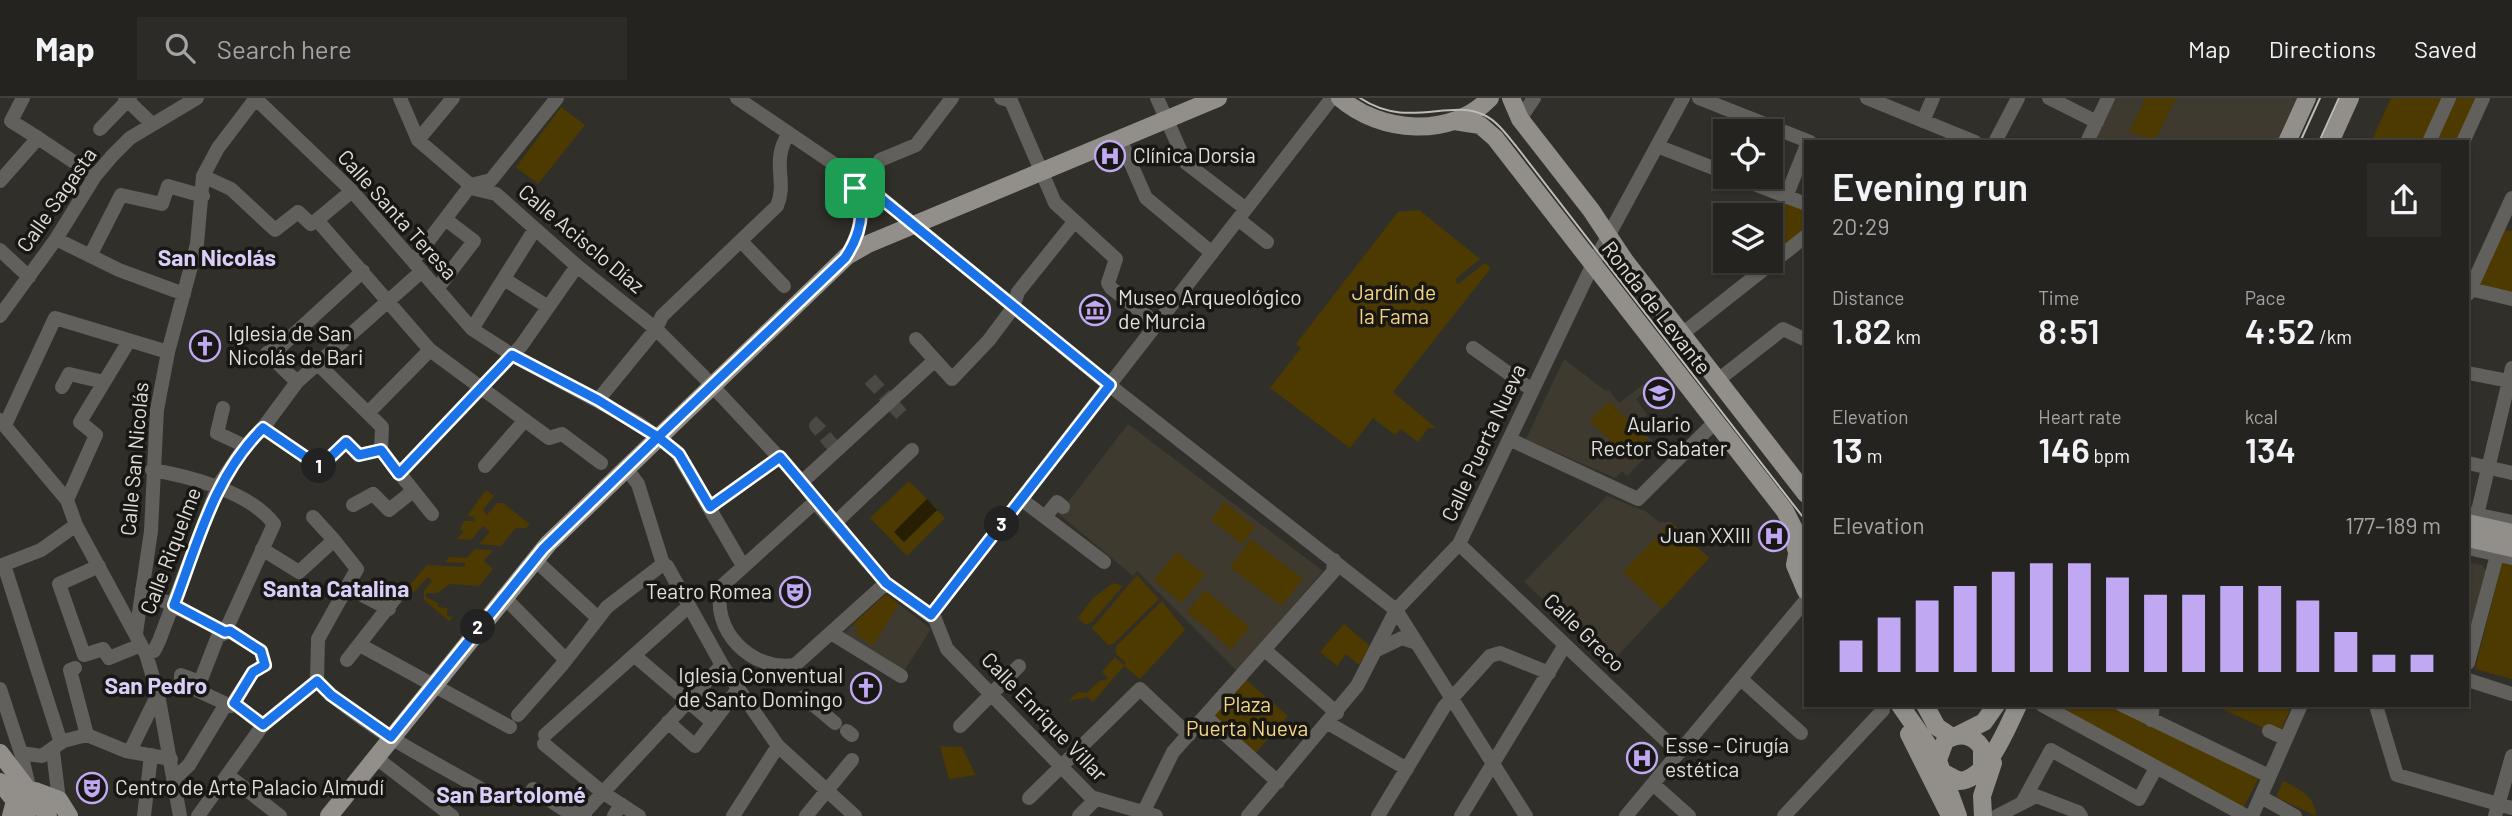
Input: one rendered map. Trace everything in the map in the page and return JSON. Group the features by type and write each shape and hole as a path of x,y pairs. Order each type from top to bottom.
{"main road":[{"path":"329,816 380,760 391,737 534,559 845,258 914,225 1217,98"},
{"path":"1340,98 1357,111 1390,124 1413,127 1454,121 1490,98"},
{"name":"Ronda de Levante","path":"1511,98 1520,120 1717,380 1804,486"},
{"path":"2288,140 2307,98"},
{"path":"2331,140 2350,98"},
{"name":"Ronda de Levante","path":"1454,121 1480,125 1491,133 1789,518 1796,549 1796,570 1804,587"},
{"path":"2471,517 2509,548"},
{"path":"1796,549 1804,535"},
{"path":"2469,538 2509,548"},
{"path":"1894,707 1940,766 1959,781 1978,773 2017,707"},
{"path":"1894,707 1951,816"},
{"path":"1926,707 1937,727 1955,736 1970,737 1980,745 1984,756 1971,794 1982,816"},
{"path":"1958,816 1940,766 1942,744 1984,722 1995,707"},
{"path":"1982,816 1983,790 2007,727"},
{"path":"0,754 17,809"},
{"path":"0,782 17,809 48,816"},
{"path":"17,809 46,793 59,800 69,816"}],"street":[{"path":"23,98 11,121 95,176"},
{"name":"Calle Sagasta","path":"0,316 56,239 95,176 130,138 151,123 197,98"},
{"name":"Calle San Nicolás","path":"141,644 142,590 151,531 157,410 168,352 197,244 203,176 218,148 255,98"},
{"name":"Calle Santa Teresa","path":"255,98 352,191 472,329 512,355 598,400 658,437 679,454 743,566"},
{"name":"Calle Acisclo Díaz","path":"400,98 418,140 476,184 496,194 577,266 656,329 780,457 886,583 931,615"},
{"path":"418,140 453,98"},
{"path":"476,184 545,98"},
{"path":"476,184 491,180 557,98"},
{"path":"737,98 914,225 1013,308 1335,559 1396,610 1526,816"},
{"path":"845,258 860,223 860,185 878,162 916,145 952,98"},
{"path":"1157,98 1186,163 1242,214 1267,243"},
{"path":"931,615 1332,98"},
{"path":"1520,120 1534,98"},
{"name":"Calle Puerta Nueva","path":"1248,816 1333,718 1357,686 1396,610 1460,544 1593,264 1683,98"},
{"path":"1699,98 1806,140"},
{"path":"1867,98 1970,140"},
{"path":"1923,121 1933,98"},
{"path":"1997,140 2018,98"},
{"path":"2049,98 2097,122"},
{"path":"2088,140 2108,98"},
{"path":"2430,140 2449,98"},
{"path":"2464,140 2483,98"},
{"path":"100,130 128,99 151,123"},
{"path":"1010,99 1054,201 1116,259 1108,283 1111,288 1157,324"},
{"path":"598,400 656,329 662,316 779,202 779,154 787,136"},
{"path":"0,181 38,138"},
{"path":"1120,139 1146,198 1212,253"},
{"path":"1657,146 1713,168"},
{"path":"1787,197 1804,152"},
{"path":"203,176 231,189 275,230 298,212 310,224 352,191"},
{"name":"Calle Riquelme","path":"141,644 157,647 218,486 245,446 263,428 297,382 320,365 390,301 417,266 445,219 476,184"},
{"path":"90,256 121,195 162,204 169,186 203,196"},
{"path":"1767,189 1804,203"},
{"path":"2512,198 2506,225 2469,292 2512,299"},
{"path":"437,289 474,242 445,219"},
{"path":"317,220 430,350 550,438 562,434 601,463"},
{"path":"916,339 952,379 983,347 1013,308 1018,292 1074,222"},
{"path":"472,329 535,229"},
{"path":"1682,334 1804,238"},
{"path":"56,239 90,256 184,294"},
{"path":"741,241 784,286"},
{"path":"0,250 29,277"},
{"path":"399,474 512,355 577,266"},
{"path":"297,382 267,353 279,348 363,271"},
{"path":"504,279 548,307"},
{"path":"168,352 55,318 26,381 3,422 67,500 76,526 141,644 158,694 180,816"},
{"path":"1717,380 1783,329 1804,339"},
{"path":"67,500 96,435 80,422 129,341"},
{"path":"1473,348 1532,390"},
{"path":"369,412 430,350"},
{"path":"802,482 935,360"},
{"path":"320,365 382,427 381,450 432,514"},
{"path":"2469,373 2511,374 2490,468 2471,517 2512,522"},
{"path":"62,387 69,374 104,382"},
{"path":"223,408 217,433 245,446"},
{"path":"485,466 525,420"},
{"path":"1509,439 1638,499 1715,422"},
{"path":"263,428 320,467 346,442 359,455 381,450"},
{"path":"834,524 912,450"},
{"path":"710,507 780,457"},
{"path":"2469,463 2512,473"},
{"path":"626,468 638,484 663,564 752,711 778,746 855,816"},
{"path":"152,470 218,486 268,516 274,524 225,632"},
{"path":"353,505 367,494 373,494 389,510 413,491"},
{"path":"1021,499 1104,562"},
{"path":"816,501 722,586 718,606 729,636 753,657 769,665 795,665 886,583"},
{"path":"1045,517 1057,502 1063,507"},
{"path":"198,816 263,725 317,681 318,639 357,569 354,562 313,517"},
{"path":"59,800 57,747 2,565 41,550 76,526"},
{"path":"262,550 299,572 334,540"},
{"name":"Calle Greco","path":"1460,544 1679,753"},
{"path":"2469,548 2509,548 2469,660"},
{"path":"534,559 598,618"},
{"path":"1150,813 1173,752 1207,718 1333,572 1335,559"},
{"path":"359,645 433,684 514,721 607,607 663,564"},
{"path":"99,566 60,584 84,655 103,649 109,658 141,644"},
{"path":"347,587 389,609"},
{"path":"142,590 225,632"},
{"path":"347,660 400,592"},
{"path":"503,596 565,659"},
{"path":"1626,816 1804,602"},
{"path":"639,816 617,810 602,792 545,740 689,606"},
{"name":"Calle Enrique Villar","path":"931,615 947,649 1095,800 1150,813"},
{"path":"175,778 195,756 230,704 253,672 265,665 261,651 230,631 225,632 218,636 200,682 181,675 181,683 230,704 263,725"},
{"path":"831,633 901,676"},
{"path":"1374,652 1394,639 1402,638 1417,643"},
{"path":"1461,816 1565,645"},
{"path":"1266,651 1333,718 1407,769"},
{"path":"1383,814 1407,769 1451,699 1493,653 1500,653 1549,673"},
{"path":"635,656 712,722"},
{"path":"533,789 563,809 583,815 722,665"},
{"path":"960,726 1019,666"},
{"path":"75,668 70,670 87,735"},
{"path":"1741,679 1801,733"},
{"path":"2469,680 2512,694"},
{"path":"317,681 331,695 391,737 494,796"},
{"path":"0,689 22,753 17,809"},
{"path":"668,722 695,746 738,689"},
{"path":"1029,798 1140,689 1189,735"},
{"path":"132,747 158,694"},
{"path":"804,697 845,730"},
{"path":"1784,816 1894,707"},
{"path":"2046,707 2246,816"},
{"path":"2131,707 2152,712 2269,776"},
{"path":"2252,816 2300,707"},
{"path":"2377,709 2398,775 2501,809 2512,756"},
{"path":"1207,718 1278,782"},
{"path":"2269,731 2286,739"},
{"path":"22,753 36,757 87,735 126,751 171,759"},
{"path":"733,816 778,746"},
{"path":"2022,803 2051,750 2139,799 2156,768"},
{"path":"144,816 150,755"},
{"path":"380,760 452,816"},
{"path":"806,816 852,760"},
{"path":"229,776 280,816"},
{"path":"1653,784 1689,816"},
{"path":"1997,816 2036,796 2078,812 2081,816"},
{"path":"2261,797 2295,816"},
{"path":"1079,816 1095,800"}],"shaded area":[{"path":"2108,98 2297,98 2278,140 2088,140"},
{"path":"1564,359 1606,391 1608,389 1619,403 1644,384 1648,389 1636,399 1647,415 1643,418 1643,432 1655,443 1652,445 1655,448 1627,476 1622,471 1615,478 1526,439"},
{"path":"1128,424 1323,571 1237,671 1137,571 1133,576 1059,514"},
{"path":"1607,496 1645,511 1659,522 1671,522 1709,558 1611,663 1524,582"},
{"path":"927,499 937,510 904,542 894,532"},
{"path":"2469,562 2482,565 2486,571 2469,634"},
{"path":"886,594 931,629 904,671 844,633"}],"green space":[{"path":"2146,98 2176,98 2155,140 2129,131"},
{"path":"2391,98 2488,98 2467,140 2372,140"},
{"path":"561,107 585,125 538,184 516,167"},
{"path":"1786,197 1804,203 1804,237 1783,252 1783,206"},
{"name":"Jardín de la Fama","path":"1419,210 1480,259 1458,277 1455,281 1458,284 1485,263 1491,268 1393,392 1436,428 1428,428 1418,442 1401,429 1395,435 1373,418 1350,448 1270,388 1301,348 1296,344 1398,212"},
{"path":"2503,230 2512,231 2512,293 2478,284"},
{"path":"1609,401 1651,443 1632,462 1590,421"},
{"path":"909,481 927,499 894,532 904,542 937,510 945,518 907,556 870,518"},
{"path":"486,490 494,496 483,510 487,515 497,503 503,503 530,524 526,528 516,528 501,546 479,544 490,532 483,526 471,540 457,539 464,531 460,530 464,521 474,521 475,517 467,516"},
{"path":"1224,502 1255,527 1242,544 1211,520"},
{"path":"1671,522 1709,558 1662,609 1623,572"},
{"path":"1251,539 1303,579 1282,606 1230,567"},
{"path":"475,549 493,550 484,561 493,569 479,586 450,584 437,593 426,593 426,597 438,603 438,607 447,608 447,616 453,617 449,621 424,600 424,591 432,581 428,577 414,592 408,587 427,565 465,567 465,563 445,562 449,557 467,558"},
{"path":"1177,552 1205,575 1181,603 1154,580"},
{"path":"2502,562 2512,565 2512,679 2475,669"},
{"path":"1137,575 1159,599 1113,644 1108,645 1092,628"},
{"path":"1113,583 1123,586 1092,622 1086,625 1078,618 1092,599"},
{"path":"1205,590 1250,627 1231,649 1187,612"},
{"path":"886,594 899,604 873,645 855,634 859,629 853,624"},
{"path":"1162,601 1185,630 1140,679 1124,666 1093,702 1088,697 1068,701 1078,692 1087,693 1099,681 1106,680 1108,678 1102,672 1115,657 1124,665 1126,663 1116,654 1116,646"},
{"path":"1344,624 1370,646 1359,665 1346,654 1337,666 1320,652"},
{"name":"Plaza Puerta Nueva","path":"1243,677 1288,716 1252,757 1207,718"},
{"path":"2059,707 2113,707 2259,778 2243,808"},
{"path":"2217,707 2291,707 2279,735"},
{"path":"940,746 962,747 976,775 949,779"},
{"path":"2283,781 2310,798 2316,816 2276,797"}],"tunnel":[{"path":"870,379 888,399"},
{"path":"892,404 903,416"},
{"path":"821,421 816,426 835,448"}],"tram line":[{"path":"1360,98 1395,112 1471,111 1484,115 1497,125 1804,518"},
{"path":"2301,140 2320,98"},
{"path":"2320,140 2339,98"}],"place":[{"name":"Clínica Dorsia","path":"1110,156"},
{"name":"Museo Arqueológico de Murcia","path":"1095,310"},
{"name":"Iglesia de San Nicolás de Bari","path":"205,346"},
{"name":"Aulario Rector Sabater","path":"1659,393"},
{"name":"Juan XXIII","path":"1774,536"},
{"name":"Teatro Romea","path":"795,592"},
{"name":"Iglesia Conventual de Santo Domingo","path":"866,688"},
{"name":"Esse - Cirugía estética","path":"1642,758"},
{"name":"Centro de Arte Palacio Almudí","path":"92,788"}],"district":[{"name":"San Nicolás","path":"217,258"},
{"name":"Santa Catalina","path":"336,589"},
{"name":"San Pedro","path":"156,686"},
{"name":"San Bartolomé","path":"511,795"}],"route":[{"path":"855,188 860,200 860,223 845,258 658,437 598,400 512,355 399,474 381,450 359,455 346,442 320,467 263,428 245,446 218,486 174,605 225,632 230,631 261,651 265,665 253,672 234,703 263,725 317,681 331,695 391,737 543,549 658,437 679,454 710,507 780,457 821,509 886,583 931,615 1110,385 867,187 861,191 855,188"}]}
